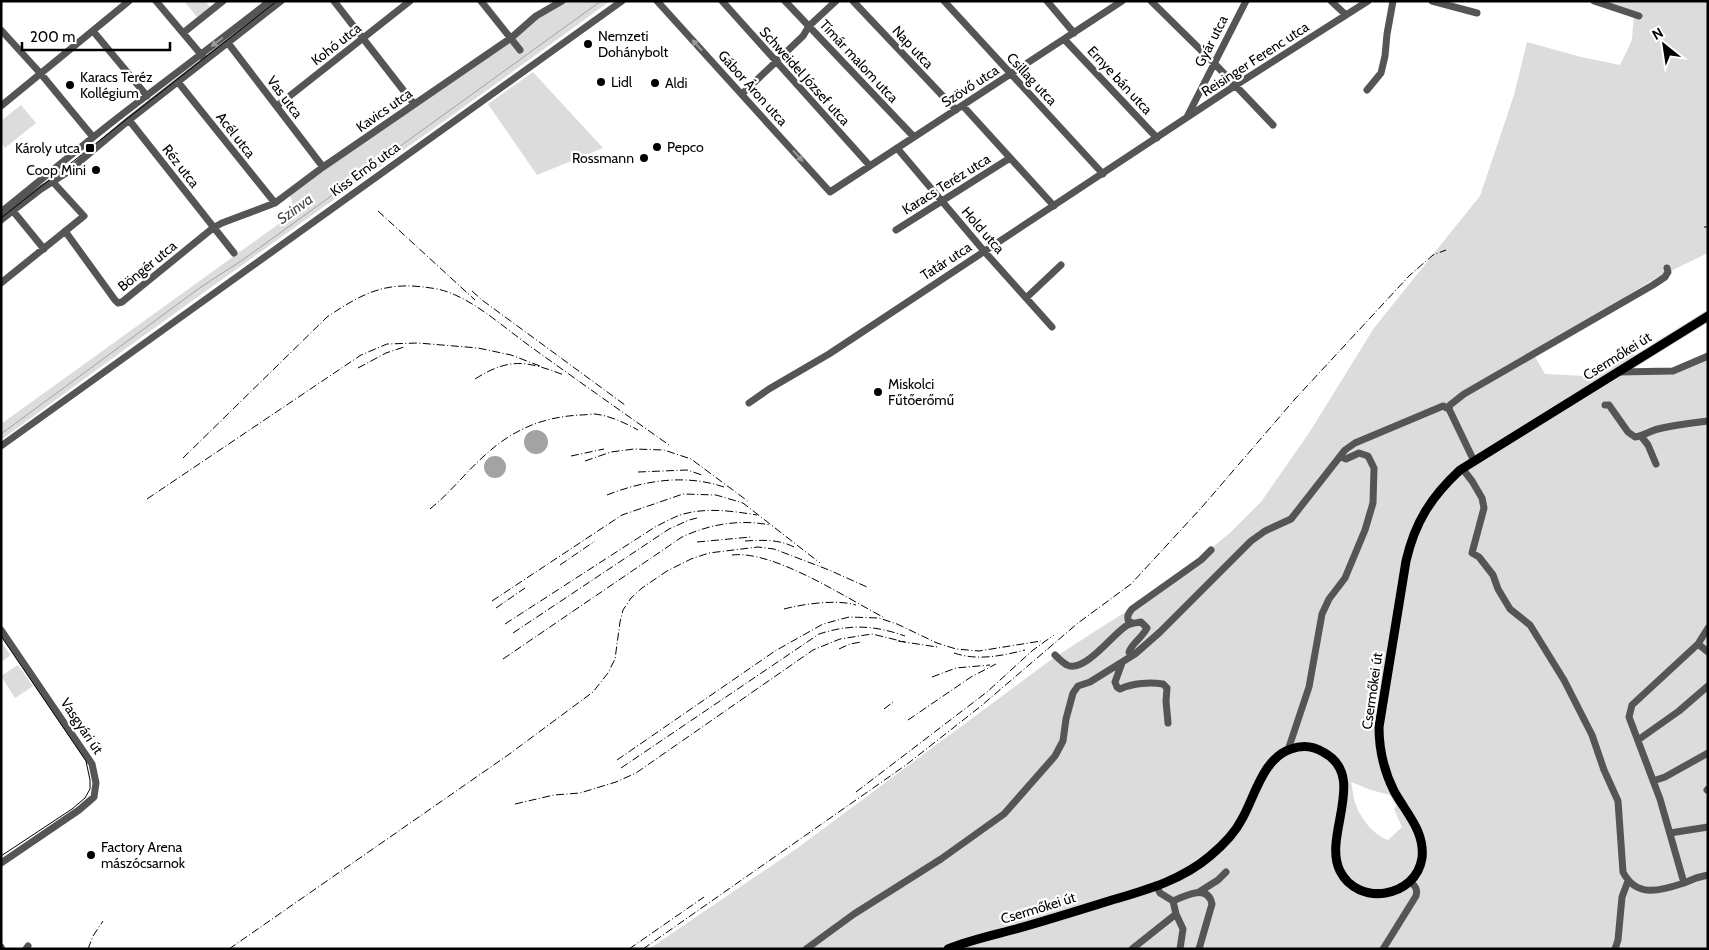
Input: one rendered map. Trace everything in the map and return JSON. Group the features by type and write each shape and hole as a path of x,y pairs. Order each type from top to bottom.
{"main road":[{"name":"Csermőkei út","path":"1410,881 1417,872 1422,860 1421,838 1416,825 1394,791 1384,764 1379,734 1406,561 1413,535 1428,505 1445,484 1460,470 1708,316"},
{"path":"1288,750 1303,747 1318,749 1326,753 1333,760 1342,774 1344,795 1335,844 1335,857 1338,868 1344,878 1363,892 1377,894 1390,893 1410,881"},
{"name":"Csermőkei út","path":"948,949 1169,881 1202,863 1228,839 1241,820 1270,765 1279,755 1288,750"}],"street":[{"path":"1,106 129,1"},
{"path":"156,1 204,58"},
{"path":"183,33 223,1"},
{"path":"1,220 101,145 129,120 178,82 270,1"},
{"path":"1,212 147,96 228,43 281,1"},
{"path":"334,1 414,104"},
{"name":"Kohó utca","path":"277,106 410,1"},
{"path":"481,1 520,50"},
{"name":"Kavics utca","path":"213,228 222,222 274,203 511,38 536,16 562,1"},
{"name":"Kiss Ernő utca","path":"1,446 622,1"},
{"name":"Gábor Áron utca","path":"657,1 830,192"},
{"name":"Schweidel József utca","path":"722,1 870,166"},
{"path":"742,94 776,63 803,36 809,26 836,1"},
{"name":"Nap utca","path":"853,1 956,110"},
{"name":"Csillag utca","path":"944,1 1103,174"},
{"path":"1047,1 1074,33"},
{"name":"Szövő utca","path":"830,192 1122,1"},
{"path":"1151,1 1236,85 1273,125"},
{"name":"Gyár utca","path":"1186,119 1246,1"},
{"path":"1331,1 1346,15"},
{"name":"Reisinger Ferenc utca","path":"1157,138 1368,1"},
{"path":"1367,90 1381,73 1393,1"},
{"path":"1432,1 1477,12"},
{"name":"Tímár malom utca","path":"786,2 914,137"},
{"path":"1598,2 1639,16"},
{"path":"1,30 41,74 93,137"},
{"path":"94,31 147,96"},
{"name":"Ernye bán utca","path":"1064,39 1157,138"},
{"name":"Vas utca","path":"228,43 323,168"},
{"name":"Acél utca","path":"178,82 274,203"},
{"path":"963,106 1054,206"},
{"name":"Réz utca","path":"129,120 234,253"},
{"name":"Tatár utca","path":"749,403 769,388 829,354 1157,138"},
{"name":"Hold utca","path":"897,148 984,251 1052,327"},
{"name":"Karacs Teréz utca","path":"896,230 1010,158"},
{"path":"1,284 84,216 52,181"},
{"path":"13,211 44,249"},
{"name":"Böngér utca","path":"66,231 118,303 122,302 213,228"},
{"path":"1026,298 1061,265"},
{"path":"1449,409 1450,405 1464,394 1653,285 1665,277 1668,272 1667,268"},
{"path":"1618,372 1673,371 1708,356"},
{"path":"1605,405 1609,405 1628,432 1635,437 1669,426 1708,421"},
{"path":"806,949 854,914 941,859 1004,814 1055,756 1064,740 1066,719 1073,693 1078,686 1090,682 1135,654 1160,632 1251,541 1265,531 1292,519 1345,450 1362,439 1443,406 1449,409 1474,461"},
{"path":"1641,436 1648,445 1656,464"},
{"path":"1288,750 1309,687 1322,614 1328,599 1345,578 1365,530 1373,503 1374,468 1368,456 1359,453 1346,459 1341,457"},
{"path":"1460,470 1465,472 1472,481 1482,498 1484,508 1472,553 1478,556 1492,575 1510,609 1530,625 1564,680 1592,734 1604,770 1618,801 1624,860 1623,872 1628,882 1637,889 1654,890 1708,875"},
{"path":"1133,623 1128,619 1128,614 1132,609 1201,560 1211,550"},
{"path":"1055,655 1067,666 1084,663 1126,626 1141,622 1147,628 1143,636 1130,649 1131,655 1135,654"},
{"path":"1684,883 1653,781 1629,717 1632,705 1698,644 1708,628"},
{"name":"Vasgyári út","path":"1,630 92,764 96,783 94,797 79,810 1,863"},
{"path":"1698,644 1708,652"},
{"path":"1122,663 1115,682 1120,689 1127,686 1154,683 1163,684 1167,688 1168,723"},
{"path":"1638,740 1679,711 1708,686"},
{"path":"1653,781 1664,777 1708,752"},
{"path":"1670,833 1708,827"},
{"path":"1173,901 1199,892 1218,880 1226,872"},
{"path":"1383,949 1416,896 1417,891 1410,881"},
{"path":"1615,949 1618,940 1622,897 1628,882"},
{"path":"1156,885 1160,893 1173,901 1176,914 1183,928 1180,949"},
{"path":"1199,892 1207,893 1211,898 1212,904 1199,949"},
{"path":"1132,949 1141,946 1176,914"}],"shaded area":[{"path":"184,1 205,1 210,7 197,17"},
{"path":"559,1 610,1 1,440 1,424 280,223 292,208 292,200 289,195"},
{"path":"1601,1 1708,1 1708,253 1656,278 1533,353 1545,374 1585,376 1632,350 1636,360 1619,371 1663,371 1708,359 1708,949 649,949 796,849 1052,659 1133,607 1231,532 1261,502 1309,433 1374,328 1480,196 1514,95 1527,42 1581,57 1620,65 1632,40 1634,12","holes":["1351,782 1390,795 1390,782 1400,800 1394,809 1402,827 1388,840 1373,830 1361,816 1355,802"]},
{"path":"533,72 603,148 537,175 488,104"},
{"path":"21,105 36,123 5,148 1,143 1,121"},
{"path":"536,430 544,434 548,442 544,450 536,454 528,450 524,442 528,434"},
{"path":"491,456 499,456 506,463 506,471 499,478 491,478 484,471 484,463"},
{"path":"1,642 11,655 1,662"},
{"path":"18,665 33,686 15,698 1,676"}],"waterway":[{"name":"Szinva","path":"1,434 201,287 244,259 601,1"}],"tram line":[{"path":"1,218 277,1"},
{"path":"1,636 86,761 90,780 90,789 85,798 72,809 1,856"}],"railway":[{"path":"378,211 475,300"},
{"path":"643,949 906,765 981,706 1078,623 1131,584 1202,507 1295,399 1409,276 1433,255 1446,250"},
{"path":"183,458 327,317 366,294 391,287 405,286 449,292 472,304 669,445"},
{"path":"472,291 625,405"},
{"path":"147,499 361,355 387,344 418,343 478,348 511,355 540,366"},
{"path":"358,368 386,353 404,347"},
{"path":"475,379 498,367 509,364 529,364 564,375"},
{"path":"430,509 495,447 528,426 566,416 595,414 623,422 638,430"},
{"path":"571,456 604,449"},
{"path":"585,461 611,452 634,449 664,450 691,459 749,502"},
{"path":"638,472 687,470 702,475"},
{"path":"607,495 651,482 666,480 695,481 724,487"},
{"path":"492,601 622,515 683,494 716,495 743,503 820,563"},
{"path":"505,624 655,527 677,516 709,510 757,515"},
{"path":"513,633 669,529 697,518"},
{"path":"503,659 682,537 703,529 725,524 759,523 770,525"},
{"path":"697,542 751,537"},
{"path":"560,565 595,541"},
{"path":"745,541 776,541 794,547"},
{"path":"229,949 508,755 593,692 608,673 615,659 623,610 631,598 642,588 667,571 691,559 709,553 758,547 774,549 867,587"},
{"path":"732,555 749,555 788,567 883,617"},
{"path":"496,608 525,588"},
{"path":"784,609 830,602 856,605"},
{"path":"617,760 775,651 823,624 849,617 879,618 897,624 937,643 956,649 979,651 1041,641"},
{"path":"621,768 819,634 852,627 862,627 894,632 905,636"},
{"path":"515,804 554,795 580,793 616,782 636,773 813,650 840,639 872,634 905,642"},
{"path":"856,792 987,692 1033,650 1054,635"},
{"path":"898,641 937,647"},
{"path":"839,649 861,642"},
{"path":"954,653 981,657 998,656 1025,650"},
{"path":"908,720 971,677 996,664"},
{"path":"932,677 956,668 990,665"},
{"path":"884,709 893,702"},
{"path":"629,949 704,897"},
{"path":"88,949 93,936 103,921"}],"place":[{"name":"Nemzeti Dohánybolt","path":"588,44"},
{"name":"Lidl","path":"601,82"},
{"name":"Aldi","path":"655,83"},
{"name":"Karacs Teréz Kollégium","path":"70,85"},
{"name":"Pepco","path":"657,147"},
{"name":"Károly utca","path":"90,148"},
{"name":"Rossmann","path":"644,158"},
{"name":"Coop Mini","path":"96,170"},
{"name":"Miskolci Fűtőerőmű","path":"878,392"},
{"name":"Factory Arena mászócsarnok","path":"91,855"}]}
